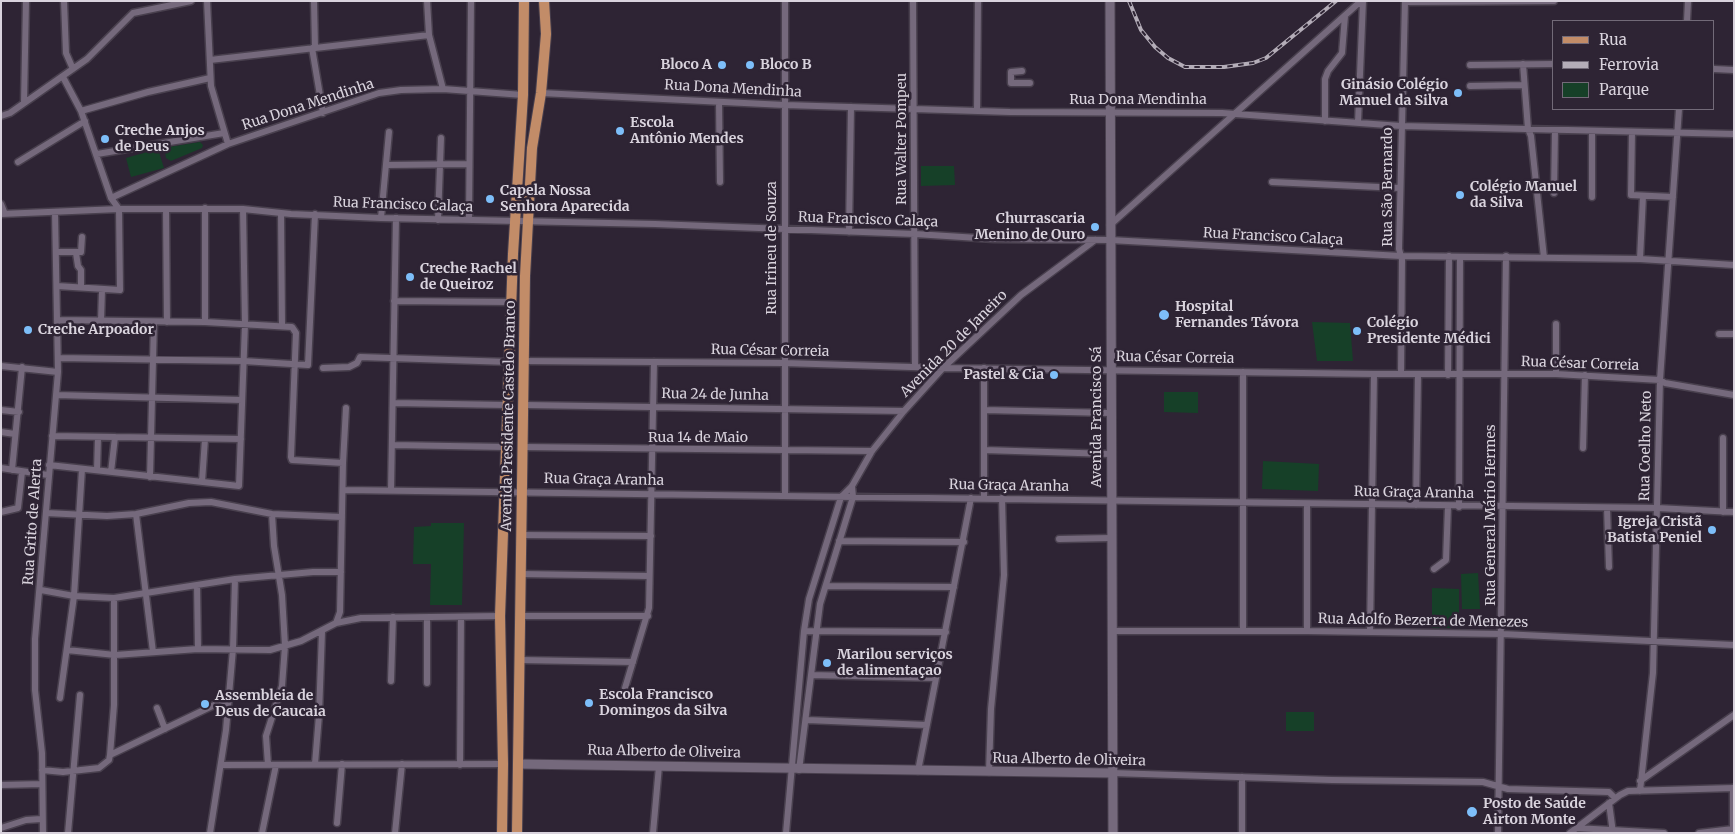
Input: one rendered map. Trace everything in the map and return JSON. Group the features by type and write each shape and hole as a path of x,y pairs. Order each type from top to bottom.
{"main road":[{"name":"Avenida Presidente Castelo Branco","path":"502,833 503,764 500,616 514,222 523,95 524,1"},
{"name":"Avenida Presidente Castelo Branco","path":"517,833 520,549 525,405 523,361 532,148 541,93 546,34 544,1"},
{"name":"Avenida Francisco Sá","path":"1110,1 1112,833"},
{"path":"502,548 520,549"},
{"name":"Rua Alberto de Oliveira","path":"518,764 1112,773"}],"street":[{"path":"24,103 26,1"},
{"path":"64,1 66,53 73,69"},
{"path":"1,116 10,113 87,59 133,13 170,3 191,1"},
{"path":"206,1 210,78 228,144"},
{"path":"314,1 314,48 323,113"},
{"path":"427,1 429,35 443,90"},
{"path":"469,220 471,1"},
{"name":"Rua Irineu de Souza","path":"784,494 785,1"},
{"name":"Rua Walter Pompeu","path":"913,1 915,367"},
{"path":"977,111 978,1"},
{"path":"1110,225 1162,181 1233,115 1362,1"},
{"path":"1358,123 1362,1"},
{"path":"1405,2 1554,1"},
{"path":"1687,20 1688,1"},
{"name":"Rua São Bernardo","path":"1401,374 1400,188 1405,2"},
{"path":"1325,121 1325,79 1328,71 1342,52 1345,16"},
{"path":"210,60 429,35"},
{"path":"1523,64 1528,129 1531,136 1544,258"},
{"path":"1470,65 1552,64"},
{"path":"1715,69 1734,70"},
{"path":"1022,71 1011,72 1011,83 1030,83"},
{"path":"57,286 120,290 119,209 112,198 81,111 63,76"},
{"path":"81,111 148,92 210,78"},
{"path":"1470,86 1524,85"},
{"name":"Rua Dona Mendinha","path":"112,198 228,144 379,94 401,90 443,90 523,95"},
{"name":"Rua Dona Mendinha","path":"541,93 719,102 765,102 785,105 977,111 1233,115 1401,126 1734,134"},
{"path":"719,102 720,182"},
{"path":"849,232 850,107"},
{"name":"Rua Coelho Neto","path":"1640,791 1650,701 1654,640 1660,380 1679,110"},
{"path":"18,162 85,121"},
{"path":"1554,193 1555,130"},
{"path":"1592,131 1592,197"},
{"path":"381,218 389,132"},
{"path":"1632,132 1631,195 1673,197"},
{"name":"Rua Dona Mendinha","path":"97,154 224,133"},
{"path":"438,220 441,138"},
{"path":"387,166 469,164"},
{"path":"1272,182 1400,188"},
{"path":"1640,259 1643,196"},
{"path":"1,204 3,214"},
{"path":"205,208 205,322"},
{"name":"Rua Francisco Calaça","path":"3,214 119,209 243,209 281,213 381,218 785,229 915,234 994,240 1110,240 1401,256 1640,259 1667,262 1734,264"},
{"path":"49,465 239,486 245,324 243,209"},
{"path":"166,210 167,322"},
{"name":"Rua Grito de Alerta","path":"43,833 41,819 42,752 35,690 35,639 41,590 48,475 58,372 55,212"},
{"path":"281,213 282,324"},
{"path":"58,358 243,361 308,365 314,214"},
{"path":"391,490 396,218"},
{"path":"56,252 81,252 82,238"},
{"name":"Avenida 20 de Janeiro","path":"786,833 804,631 809,598 841,497 852,486 872,451 942,368 1020,295 1094,240"},
{"path":"76,253 78,266 81,270 82,288"},
{"path":"1448,375 1449,256"},
{"name":"Rua General Mário Hermes","path":"1498,833 1506,256"},
{"path":"1459,507 1460,257"},
{"path":"100,321 102,290"},
{"path":"394,301 511,302"},
{"path":"58,320 282,324 292,327 296,333 292,460 343,463"},
{"path":"150,477 154,322"},
{"path":"1556,324 1556,374"},
{"path":"1719,334 1734,334"},
{"path":"324,368 349,367 357,363 360,358 509,362"},
{"name":"Rua César Correia","path":"523,361 784,363 942,368 1448,375 1556,374 1660,380 1665,383 1734,395"},
{"path":"626,688 648,616 654,362"},
{"path":"1,366 58,372"},
{"path":"12,470 22,367"},
{"path":"984,368 984,498"},
{"path":"1243,372 1243,631"},
{"path":"1370,632 1374,374"},
{"path":"1416,505 1418,374"},
{"path":"1583,448 1585,375"},
{"path":"56,395 242,400"},
{"path":"393,403 507,405"},
{"name":"Rua 24 de Junha","path":"525,405 904,411"},
{"path":"336,624 340,612 346,408"},
{"path":"1,410 19,412"},
{"path":"984,410 1110,412"},
{"path":"1,432 15,434"},
{"path":"52,436 241,439"},
{"path":"97,470 98,437"},
{"path":"111,472 115,437"},
{"path":"1723,512 1724,438"},
{"path":"202,482 205,439"},
{"path":"392,445 506,447"},
{"name":"Rua 14 de Maio","path":"523,447 652,450 872,451"},
{"path":"984,450 1110,454"},
{"path":"1,468 48,475"},
{"path":"60,698 74,596 82,468"},
{"path":"1,512 17,510 22,472"},
{"path":"792,778 801,768 820,604 853,497 852,486"},
{"name":"Rua Graça Aranha","path":"344,490 784,494 841,497 1002,498 1459,507 1657,508 1734,512"},
{"path":"918,771 964,542 971,498"},
{"path":"989,772 991,709 1004,575 1002,498"},
{"path":"46,513 107,516 136,514 189,503 211,502 272,514 342,517"},
{"path":"1307,504 1307,631"},
{"path":"1434,569 1446,560 1448,506"},
{"path":"1607,508 1609,567"},
{"path":"136,514 153,652"},
{"path":"268,765 266,736 282,686 285,646 272,514"},
{"path":"521,535 651,536"},
{"path":"1059,539 1111,538"},
{"path":"839,541 964,542"},
{"path":"41,590 74,596 114,598 235,579 279,574 341,572"},
{"path":"520,574 649,576"},
{"path":"210,833 229,698 233,649 235,579"},
{"path":"197,585 198,649"},
{"path":"826,586 954,587"},
{"path":"42,770 63,772 99,768 109,760 115,655 114,598"},
{"path":"67,650 115,655 198,649 270,650 322,632 336,624 361,618 500,616"},
{"path":"520,616 648,616"},
{"path":"391,682 393,617"},
{"path":"460,765 461,617"},
{"path":"427,618 427,683"},
{"path":"804,631 946,632"},
{"name":"Rua Adolfo Bezerra de Menezes","path":"1112,631 1502,634 1734,644"},
{"path":"315,764 322,632"},
{"path":"519,660 633,662"},
{"path":"812,675 936,678"},
{"path":"68,833 75,771 80,695"},
{"path":"110,756 229,698"},
{"path":"158,708 165,729"},
{"path":"1640,781 1734,715"},
{"path":"807,720 927,724"},
{"path":"337,823 342,764"},
{"path":"394,833 402,764"},
{"path":"221,765 503,764"},
{"path":"262,833 276,765"},
{"path":"652,833 659,766"},
{"name":"Rua Alberto de Oliveira","path":"1112,773 1483,782 1500,788 1609,792 1615,798"},
{"path":"1242,777 1242,833"},
{"path":"1,785 42,784"},
{"path":"1570,833 1615,798 1628,791 1733,788 1733,831 1699,833"},
{"path":"1609,803 1613,832"},
{"path":"1,828 26,820 41,819"},
{"path":"1576,828 1613,832 1664,833"}],"green space":[{"path":"200,142 203,145 202,148 171,161 166,158 165,152 169,147"},
{"path":"158,149 164,168 131,177 126,158"},
{"path":"921,166 954,166 955,185 921,186"},
{"path":"1312,322 1350,323 1353,361 1317,361"},
{"path":"1164,392 1198,392 1198,413 1164,412"},
{"path":"1263,461 1319,464 1318,491 1262,489"},
{"path":"431,523 464,523 462,605 430,605 431,564 413,564 414,527 431,526"},
{"path":"1478,573 1480,609 1462,609 1461,574"},
{"path":"1432,588 1459,589 1459,628 1432,628"},
{"path":"1286,712 1314,712 1314,731 1286,731"}],"railway":[{"path":"1129,1 1141,30 1155,47 1168,58 1185,67 1224,67 1253,63 1266,58 1336,1"}],"place":[{"name":"Bloco A","path":"722,65"},
{"name":"Bloco B","path":"750,65"},
{"name":"Ginásio Colégio Manuel da Silva","path":"1458,93"},
{"name":"Escola Antônio Mendes","path":"620,131"},
{"name":"Creche Anjos de Deus","path":"105,139"},
{"name":"Colégio Manuel da Silva","path":"1460,195"},
{"name":"Capela Nossa Senhora Aparecida","path":"490,199"},
{"name":"Churrascaria Menino de Ouro","path":"1095,227"},
{"name":"Creche Rachel de Queiroz","path":"410,277"},
{"name":"Hospital Fernandes Távora","path":"1164,315"},
{"name":"Creche Arpoador","path":"28,330"},
{"name":"Colégio Presidente Médici","path":"1357,331"},
{"name":"Pastel & Cia","path":"1054,375"},
{"name":"Igreja Cristã Batista Peniel","path":"1712,530"},
{"name":"Marilou serviços de alimentaçao","path":"827,663"},
{"name":"Escola Francisco Domingos da Silva","path":"589,703"},
{"name":"Assembleia de Deus de Caucaia","path":"205,704"},
{"name":"Posto de Saúde Airton Monte","path":"1472,812"}]}
